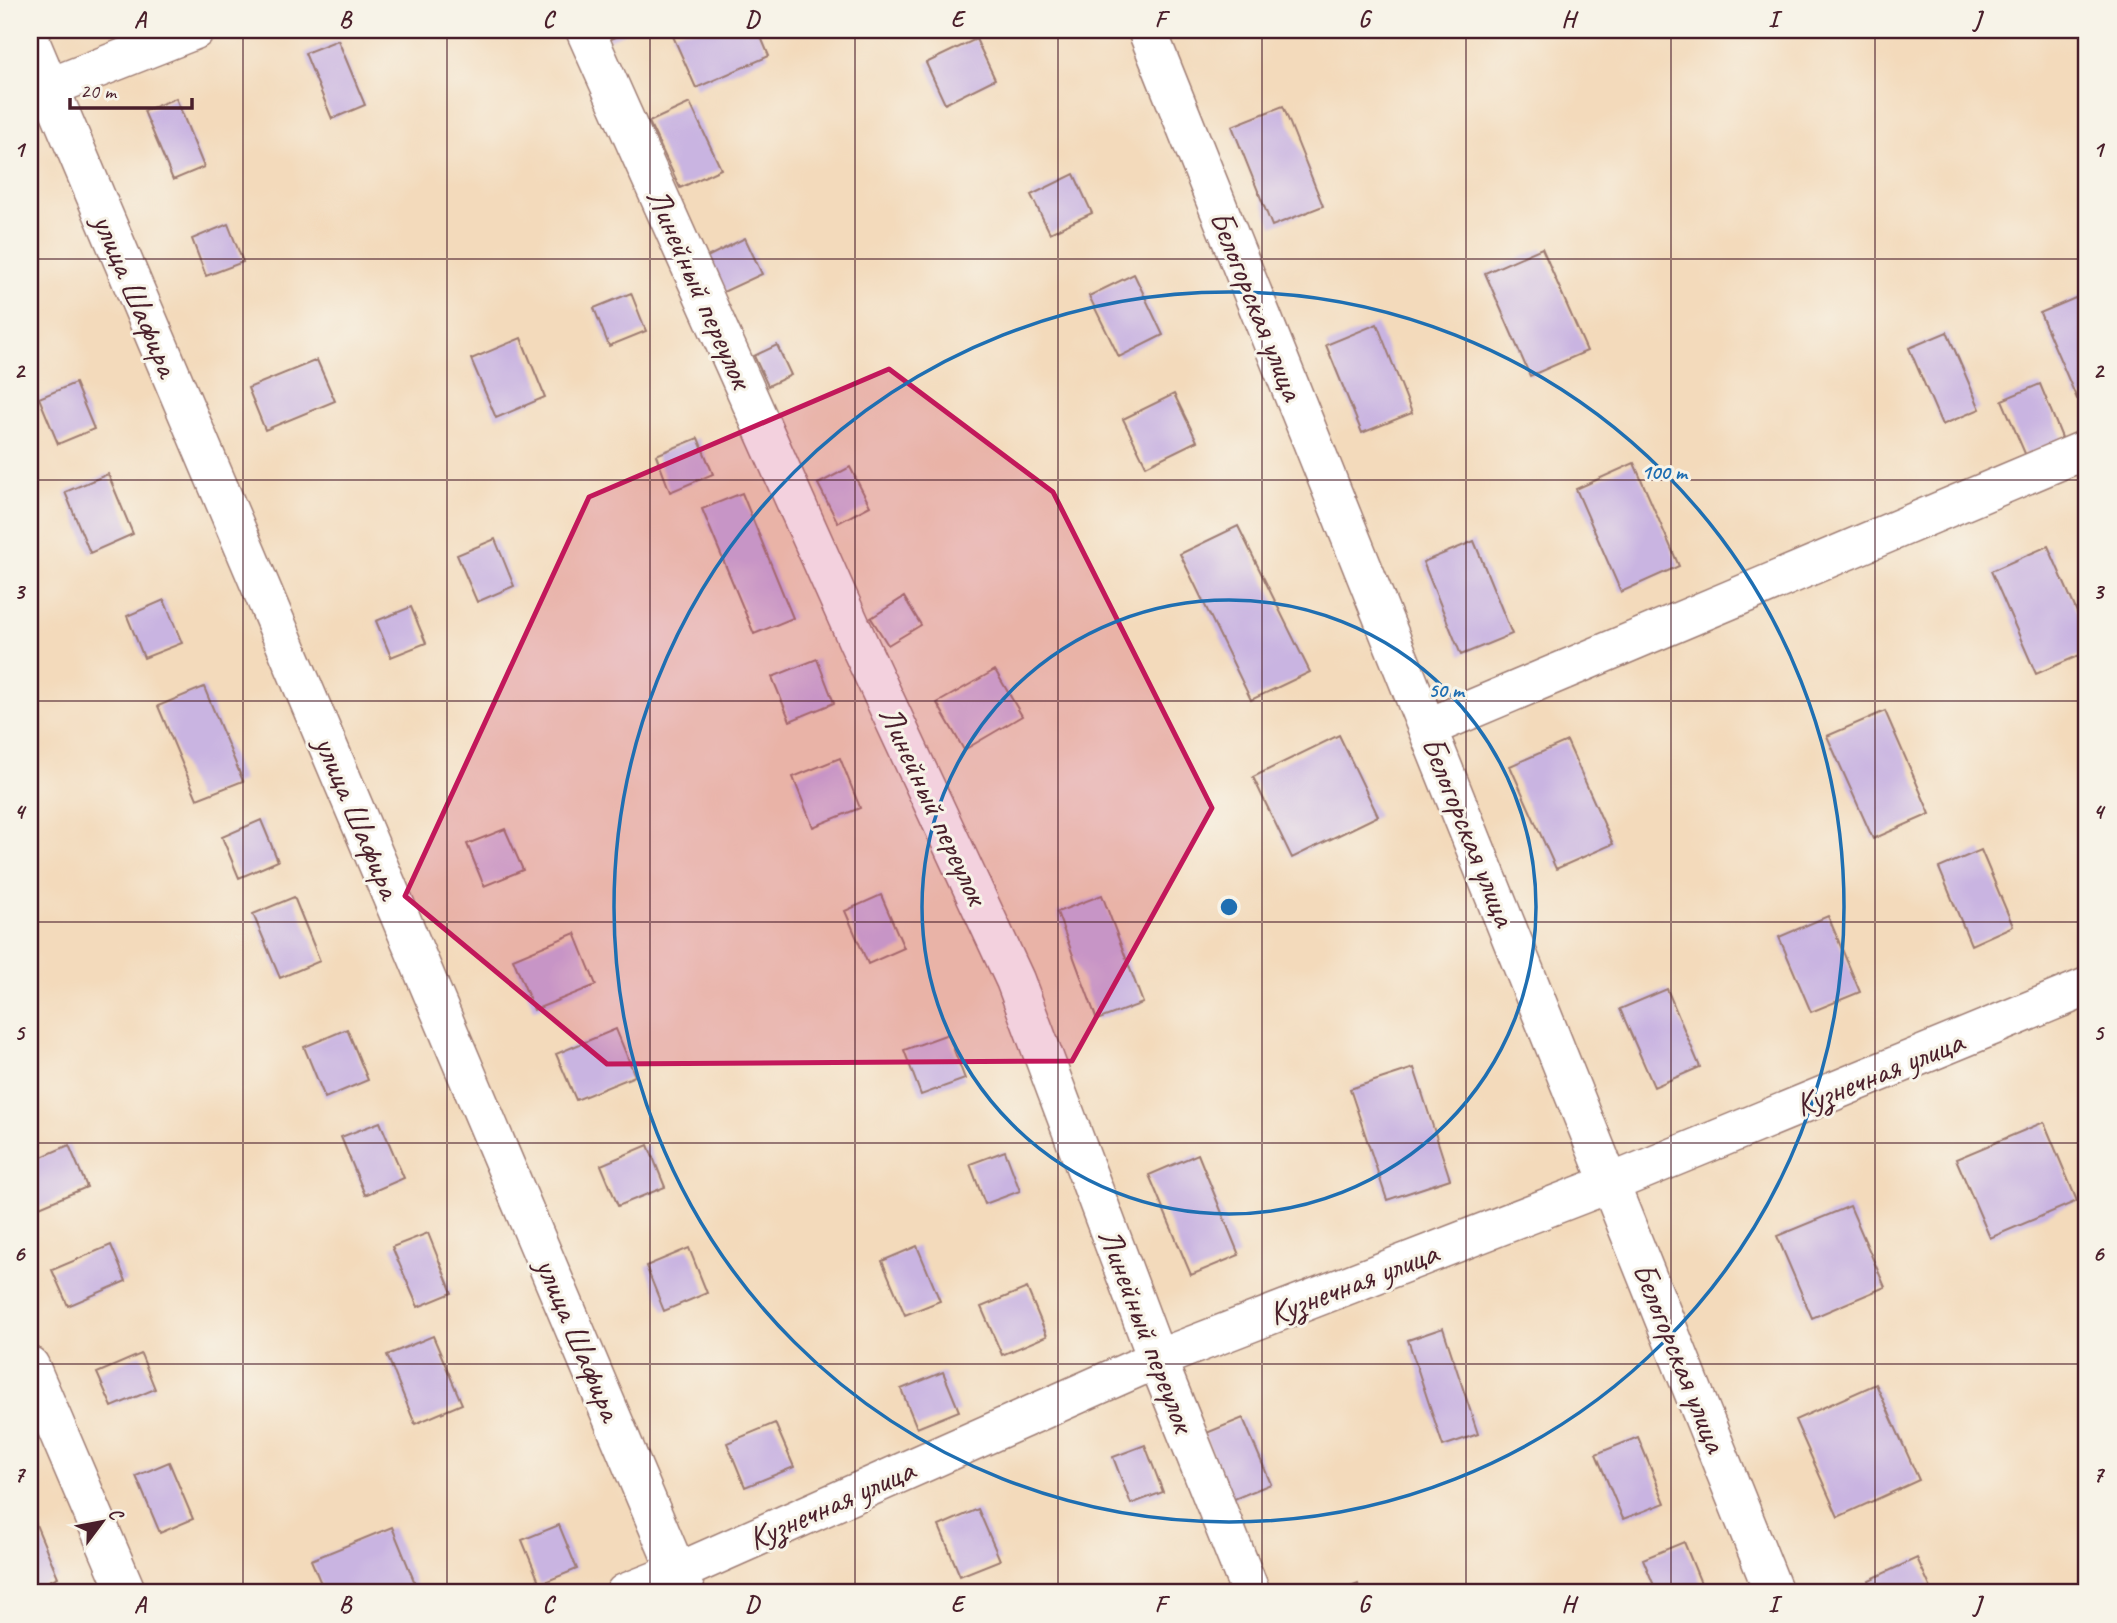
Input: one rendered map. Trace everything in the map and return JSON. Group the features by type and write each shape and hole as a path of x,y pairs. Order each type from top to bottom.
{"street":[{"path":"39,89 195,30"},
{"name":"Линейный переулок","path":"585,30 859,642 1015,980 1157,1359 1251,1593"},
{"name":"Белогорская улица","path":"1147,30 1774,1593"},
{"name":"улица Шафира","path":"30,41 39,89 682,1583"},
{"path":"1427,728 2087,450"},
{"name":"Кузнечная улица","path":"625,1593 682,1583 1157,1359 1611,1183 2087,987"},
{"path":"30,1366 127,1593"}],"highlighted area":[{"path":"889,369 1053,492 1212,808 1072,1061 607,1064 405,896 589,497"}],"building":[{"path":"604,30 632,30 609,40"},
{"path":"682,30 758,30 769,56 696,88 672,34"},
{"path":"976,39 995,79 945,104 926,63"},
{"path":"338,40 365,105 332,119 305,53"},
{"path":"176,98 204,167 173,180 144,111"},
{"path":"690,103 721,169 680,188 649,122"},
{"path":"1283,106 1323,206 1272,226 1232,126"},
{"path":"1074,174 1092,213 1050,233 1031,195"},
{"path":"228,224 243,262 206,276 192,239"},
{"path":"745,238 762,274 719,294 703,259"},
{"path":"1542,248 1587,351 1530,376 1485,273"},
{"path":"1134,274 1163,335 1119,357 1089,296"},
{"path":"631,293 646,331 609,346 594,308"},
{"path":"2087,293 2087,395 2077,399 2040,313"},
{"path":"1377,324 1412,413 1362,433 1326,345"},
{"path":"1947,332 1980,409 1942,425 1909,348"},
{"path":"521,338 545,397 496,418 471,359"},
{"path":"777,345 791,375 768,386 754,356"},
{"path":"317,360 335,401 265,430 248,388"},
{"path":"75,383 94,429 58,444 39,398"},
{"path":"2040,384 2063,440 2026,456 2002,400"},
{"path":"1174,394 1197,441 1146,466 1123,419"},
{"path":"698,438 713,474 670,492 656,455"},
{"path":"1634,463 1679,566 1621,592 1576,489"},
{"path":"850,467 870,506 838,523 818,484"},
{"path":"108,474 133,534 90,553 65,492"},
{"path":"742,493 793,618 754,634 702,509"},
{"path":"1238,526 1310,672 1251,700 1180,554"},
{"path":"495,539 514,586 477,602 457,555"},
{"path":"1474,541 1512,634 1461,655 1423,562"},
{"path":"2048,546 2087,635 2087,652 2036,674 1991,571"},
{"path":"904,597 921,625 888,645 871,618"},
{"path":"164,600 182,643 144,658 127,616"},
{"path":"411,607 426,643 391,657 376,621"},
{"path":"817,659 834,703 790,721 772,677"},
{"path":"995,670 1022,716 964,750 937,703"},
{"path":"204,687 243,781 197,799 158,706"},
{"path":"1885,711 1930,814 1873,839 1827,736"},
{"path":"1339,735 1378,816 1292,858 1253,777"},
{"path":"1567,741 1613,844 1556,869 1510,766"},
{"path":"840,758 860,808 813,827 793,777"},
{"path":"261,820 278,861 239,878 222,837"},
{"path":"505,829 523,870 484,886 467,844"},
{"path":"1981,850 2013,926 1971,945 1939,868"},
{"path":"881,895 904,948 868,964 845,911"},
{"path":"1102,895 1143,1003 1097,1020 1057,912"},
{"path":"294,897 320,961 280,978 253,914"},
{"path":"1828,916 1860,992 1811,1012 1779,937"},
{"path":"575,933 596,985 534,1010 513,959"},
{"path":"1667,989 1700,1067 1654,1087 1620,1009"},
{"path":"347,1029 368,1080 325,1098 304,1047"},
{"path":"616,1029 635,1076 576,1100 556,1054"},
{"path":"948,1034 965,1079 921,1095 904,1050"},
{"path":"1414,1068 1450,1179 1387,1200 1350,1089"},
{"path":"380,1122 404,1178 365,1195 341,1137"},
{"path":"2044,1122 2077,1201 1990,1238 1956,1159"},
{"path":"69,1145 87,1187 30,1211 30,1162"},
{"path":"648,1145 665,1187 618,1206 601,1165"},
{"path":"1005,1151 1020,1191 985,1204 970,1164"},
{"path":"1198,1154 1239,1255 1191,1275 1149,1175"},
{"path":"1850,1206 1885,1287 1812,1318 1777,1236"},
{"path":"428,1233 452,1293 418,1307 392,1247"},
{"path":"111,1245 126,1281 68,1306 52,1270"},
{"path":"917,1246 940,1301 905,1315 882,1261"},
{"path":"689,1248 707,1293 664,1311 646,1266"},
{"path":"1027,1288 1047,1336 1002,1355 981,1307"},
{"path":"1443,1328 1478,1434 1443,1446 1408,1340"},
{"path":"433,1336 462,1404 415,1424 387,1355"},
{"path":"141,1354 155,1389 112,1407 97,1373"},
{"path":"943,1372 959,1411 917,1428 901,1389"},
{"path":"1876,1384 1919,1480 1838,1517 1795,1420"},
{"path":"1243,1418 1271,1484 1232,1500 1204,1434"},
{"path":"775,1423 794,1467 745,1487 727,1443"},
{"path":"1638,1437 1665,1503 1623,1519 1596,1454"},
{"path":"1145,1445 1163,1492 1131,1504 1113,1457"},
{"path":"169,1462 193,1519 160,1533 136,1476"},
{"path":"978,1509 1000,1560 960,1576 939,1526"},
{"path":"32,1515 58,1577 30,1590 30,1516"},
{"path":"559,1525 577,1569 540,1584 522,1540"},
{"path":"392,1527 419,1593 325,1593 311,1560"},
{"path":"1684,1542 1705,1593 1657,1593 1643,1559"},
{"path":"1917,1558 1933,1593 1874,1593 1869,1580"},
{"path":"1358,1584 1361,1593 1335,1593"},
{"path":"825,1586 828,1593 807,1593"}]}
